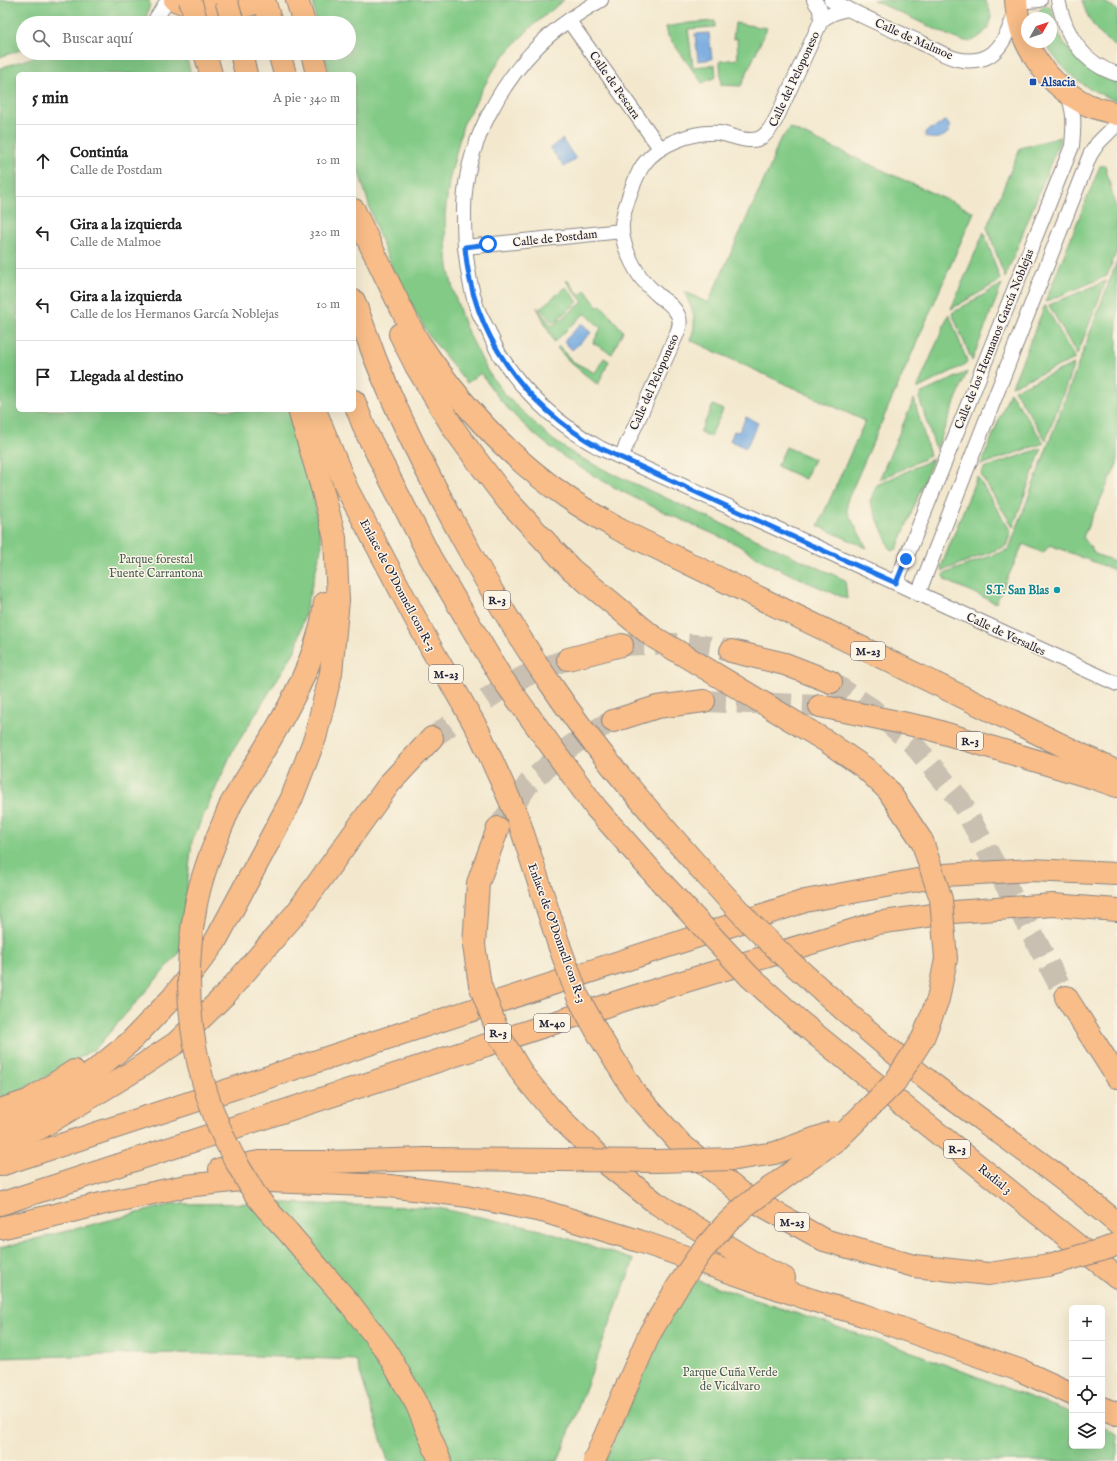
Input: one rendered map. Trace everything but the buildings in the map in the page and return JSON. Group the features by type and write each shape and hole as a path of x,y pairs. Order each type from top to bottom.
{"main road":[{"path":"176,0 198,8 217,10 238,8 263,0 269,16"},
{"path":"190,0 195,16"},
{"path":"226,0 231,16"},
{"path":"297,0 302,16"},
{"path":"1016,2 1026,40 1037,61 1056,83 1088,105 1117,114"},
{"path":"207,60 210,72"},
{"path":"243,60 246,72"},
{"path":"282,60 285,72"},
{"path":"314,60 317,72"},
{"name":"M-23","path":"356,214 380,268 419,342 468,406 498,439 530,468 568,498 620,530 1117,772"},
{"path":"356,223 369,266 387,308 416,366 454,429 507,500 571,569 652,636 826,741 864,768 888,790 922,841 941,899 946,959 938,999 923,1038 895,1082 865,1112 838,1138 745,1206 725,1225 702,1251 678,1286 650,1333 594,1461"},
{"name":"R-3","path":"356,306 375,358 403,422 433,484 496,598 552,686 622,780 752,925 775,948 844,1010 934,1085 1092,1202 1117,1223"},
{"name":"Radial 3","path":"356,406 366,432 430,557 501,677 596,808 663,884 750,977 798,1020 864,1075 1117,1277"},
{"path":"0,1131 56,1102 130,1042 173,997 215,942 291,800 312,745 331,673 338,600 335,538 300,412"},
{"name":"Enlace de O'Donnell con R-3","path":"316,412 347,489 431,648 479,732 518,818 559,945 578,997 600,1037 635,1093 681,1144 742,1194 824,1240 914,1266 988,1274 1049,1265 1117,1244"},
{"path":"322,488 328,540 328,584 320,630 305,671 287,708 231,804 208,859 195,909 190,948 190,989 193,1037 200,1075 211,1109 229,1149 258,1198 351,1305 385,1349 417,1405 440,1461"},
{"path":"568,659 622,646"},
{"path":"731,651 785,664 831,682"},
{"path":"613,721 657,707 704,701"},
{"name":"R-3","path":"820,706 927,728 1117,786"},
{"path":"0,1146 40,1128 129,1074 176,1043 226,994 297,912 390,783 432,738"},
{"name":"R-3","path":"498,828 478,884 474,945 480,985 499,1035 523,1075 550,1108 607,1164 656,1203 759,1266 863,1315 1022,1371 1069,1393"},
{"path":"0,1110 28,1101 108,1050 148,1013 183,972 259,861"},
{"path":"0,1165 805,901 944,875 1031,870 1117,874"},
{"name":"M-40","path":"0,1204 633,997 877,923 954,912 1053,905 1117,910"},
{"path":"1066,996 1117,1077"},
{"path":"0,1224 113,1188 259,1162 327,1162 426,1159 656,1161 736,1159 775,1153 835,1131 865,1112"},
{"path":"0,1228 101,1204 178,1188 241,1180 390,1186 468,1196 546,1212 812,1300 863,1315"},
{"path":"1105,1409 1117,1414"}],"street":[{"path":"158,16 168,0"},
{"path":"601,0 536,47 515,72 499,96 477,141 465,191 464,228 467,270 477,308 500,356 520,383 542,407 579,436 600,448 896,583"},
{"path":"814,0 820,9 821,21"},
{"name":"Calle de Malmoe","path":"831,0 955,58 970,61 983,59 992,53 1006,38 1012,23 1016,2"},
{"path":"1016,2 1040,0"},
{"path":"1058,0 1061,17 1074,43 1089,59 1117,74"},
{"name":"Calle del Peloponeso","path":"621,457 680,326 679,316 671,304 659,296 642,279 633,264 622,231 627,201 637,176 643,165 660,148 671,143 701,134 719,133 750,140 759,139 769,131 777,117 821,21 827,16 836,12 848,9"},
{"name":"Calle de Pescara","path":"570,21 660,148"},
{"name":"Calle de los Hermanos García Noblejas","path":"896,583 1072,146 1074,122 1072,107 1067,92"},
{"name":"Calle de los Hermanos García Noblejas","path":"918,594 1090,155 1098,143 1117,124"},
{"name":"Calle de Postdam","path":"465,247 622,231"},
{"name":"Calle de Versalles","path":"896,583 1117,684"}],"green space":[{"path":"0,0 149,0 150,5 146,16 16,16 16,51 0,57"},
{"path":"313,0 564,0 530,28 500,60 463,125 449,181 445,215 448,267 454,293 465,326 488,372 506,396 553,440 575,455 609,472 845,580 847,599 779,569 736,544 630,495 595,476 562,455 531,432 504,404 481,373 467,383 429,336 393,271 376,228 356,163 356,72 329,72 326,60 356,60 356,16 315,16"},
{"path":"873,0 985,0 991,22 987,29 978,38 970,41 964,41 954,38"},
{"path":"1082,0 1102,0 1117,10 1117,47 1099,33 1087,14"},
{"path":"1044,6 1049,6 1052,12 1038,12"},
{"path":"715,21 715,27 688,29 693,67 715,65 716,77 702,83 668,36 666,27"},
{"path":"735,23 767,28 741,86 721,85 720,61 738,59 737,38 733,39"},
{"path":"1057,28 1067,47 1081,62 1098,75 1117,83 1117,101 1084,85 1067,71 1048,48 1057,48"},
{"name":"Parque forestal Fuente Carrantona","path":"25,60 187,60 190,72 16,72 16,412 293,412 306,453 322,545 296,649 232,752 192,841 180,952 96,1048 24,1089 0,1097 0,68"},
{"path":"790,128 974,212 847,501 847,511 867,548 818,526 865,421 690,340 693,333 694,321 692,310 684,291 708,303 770,167 779,141"},
{"path":"1061,137 1005,278 987,227 1020,148"},
{"path":"1105,165 1117,213 1117,250 1107,276 1045,302 1100,166"},
{"path":"984,232 1000,279 998,282 951,309"},
{"path":"1117,261 1117,464 1083,537 1095,554 1117,562 1117,571 1050,545 1043,553 1023,544 996,603 945,580 943,574 1009,549"},
{"path":"566,281 568,281 580,295 585,290 598,307 601,305 623,331 612,354 593,343 601,328 586,314 584,314 554,342 537,307 552,326 583,302"},
{"path":"1106,281 1077,355 1049,305"},
{"path":"1002,284 972,361 952,313"},
{"path":"566,287 578,302 553,323 540,308"},
{"path":"1045,305 1075,359 1012,386"},
{"path":"949,314 967,361 966,364 917,389"},
{"path":"559,346 572,361 595,373 604,358 609,361 598,385 571,363 557,348"},
{"path":"1074,364 1046,440 1014,390"},
{"path":"967,372 936,450 919,398 920,394"},
{"path":"1010,392 1044,443 981,465"},
{"path":"914,399 930,456 879,480"},
{"path":"713,405 723,410 710,437 700,432"},
{"path":"786,447 814,459 805,479 777,466"},
{"path":"1042,448 1013,527 981,475 984,468"},
{"path":"933,459 897,549 891,551 870,501 877,485"},
{"path":"977,476 1011,532 1006,546 942,571 941,567"},
{"path":"286,1203 438,1208 541,1230 634,1260 558,1461 388,1461 356,1360 177,1353 0,1358 0,1248 173,1204"},
{"name":"Parque Cuña Verde de Vicálvaro","path":"690,1278 915,1353 1069,1412 1069,1449 1105,1449 1105,1428 1117,1434 1117,1461 605,1461 671,1308"}],"water":[{"path":"709,33 712,59 698,61 695,34"},
{"path":"944,121 947,122 949,130 944,136 940,138 926,137 926,131 936,127"},
{"path":"562,139 576,159 564,167 550,148"},
{"path":"582,323 591,333 572,350 564,341"},
{"path":"746,417 758,423 746,448 730,441 734,431 739,432"}],"tunnel":[{"path":"622,645 690,645 731,651"},
{"path":"432,738 482,702 520,678 568,659"},
{"path":"831,682 872,709 913,744 960,800 1066,997"},
{"path":"704,701 820,706"},
{"path":"498,828 529,783 568,748 592,732 613,721"}],"place":[{"name":"Alsacia","path":"1033,82"},
{"name":"S.T. San Blas","path":"1057,590"}],"route":[{"path":"488,244 465,247 467,270 477,308 500,356 520,383 542,407 579,436 600,448 896,583 906,559"}]}
